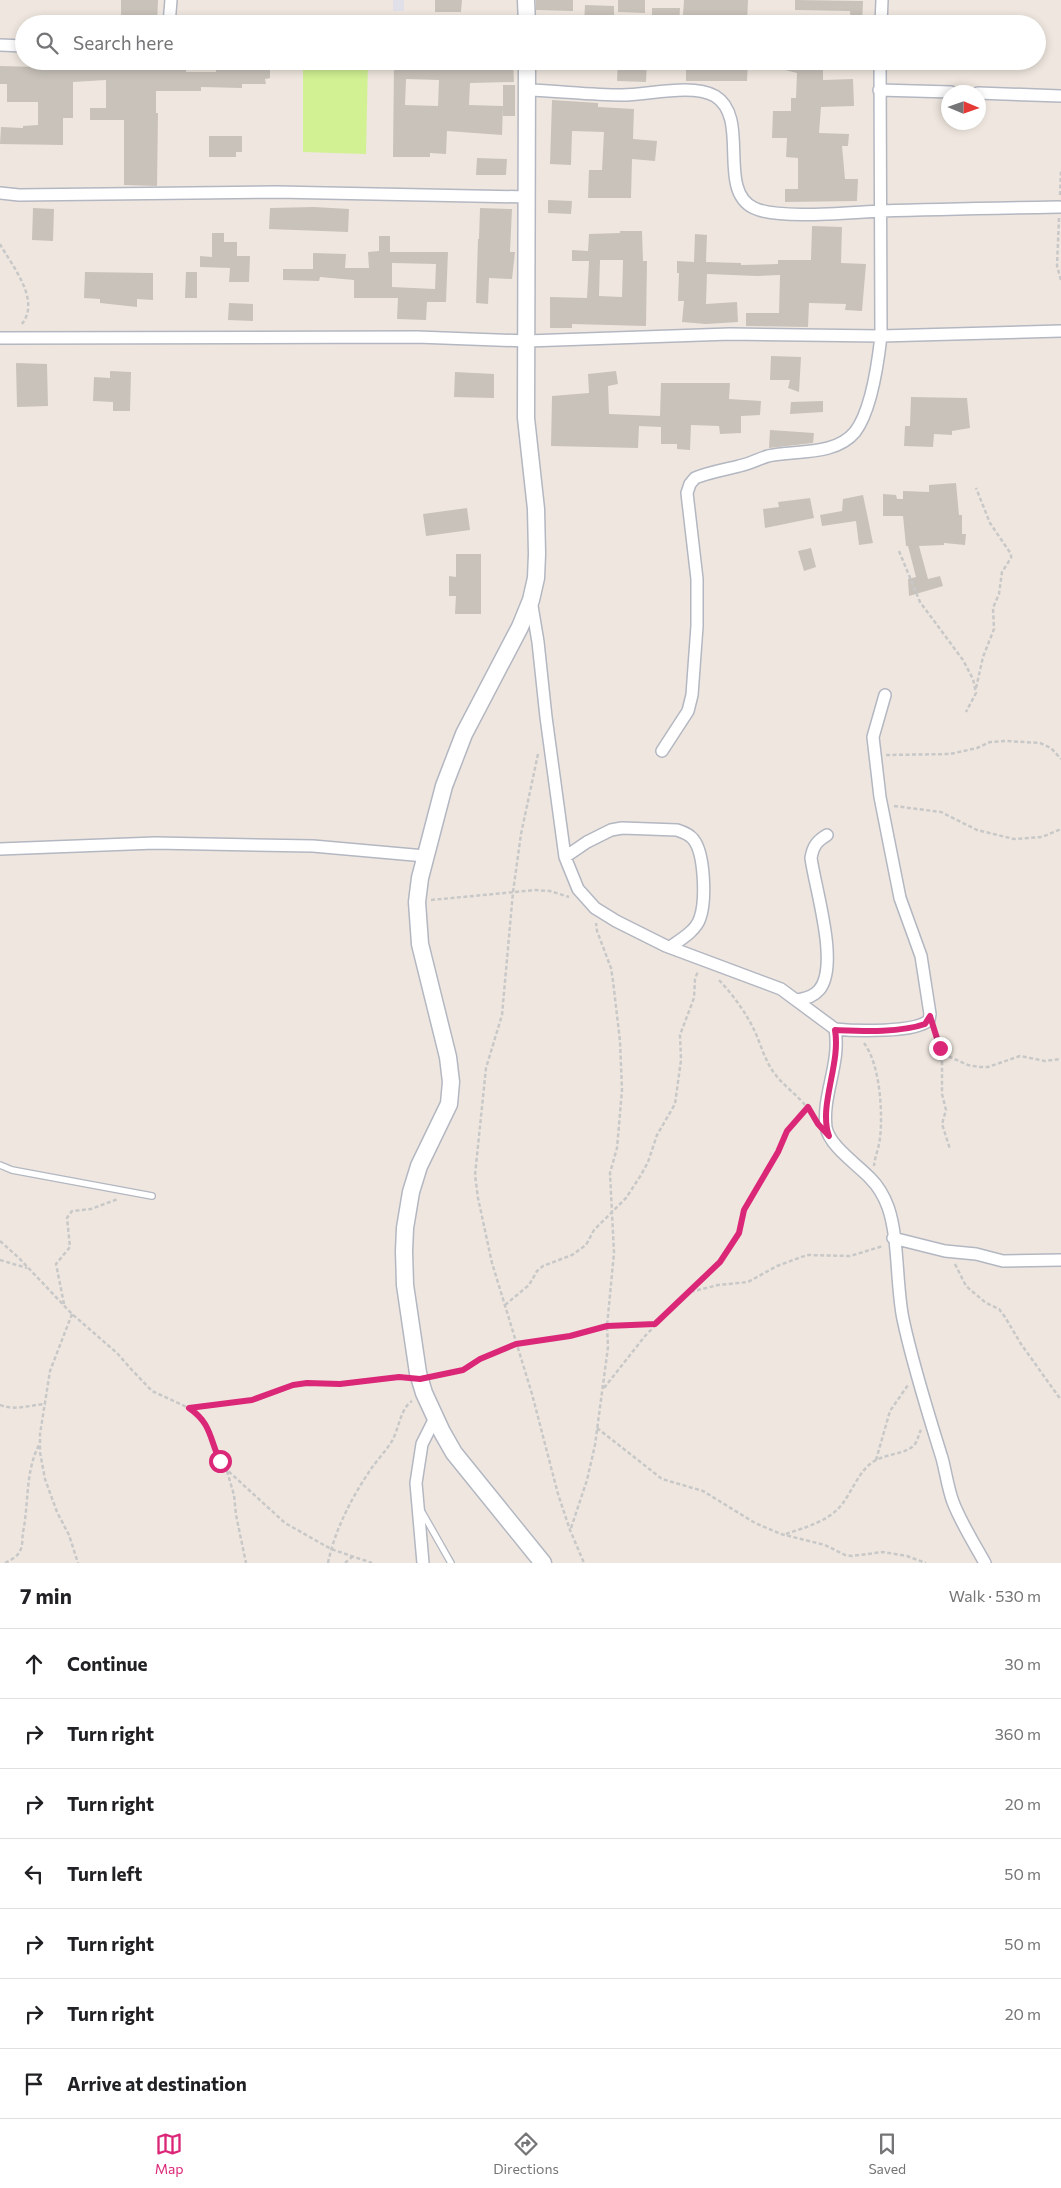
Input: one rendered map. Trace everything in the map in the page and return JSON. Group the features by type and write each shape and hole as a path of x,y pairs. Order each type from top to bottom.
{"street":[{"path":"170,15 171,0"},
{"path":"526,0 526,15"},
{"path":"882,0 882,15"},
{"path":"0,45 15,46"},
{"path":"527,70 526,418 536,509 536,578 531,600 520,627 464,734 444,786 425,856 417,902 420,944 448,1057 451,1082 449,1104 419,1166 411,1192 405,1228 405,1285 422,1386 442,1432 454,1452 544,1563"},
{"path":"662,751 688,711 692,695 697,626 697,579 688,507 687,493 690,484 695,478 764,457 785,453 824,450 838,445 855,431 872,388 878,364 881,336 880,70"},
{"path":"528,90 625,95 686,91 705,92 715,96 726,105 731,118 738,188 744,199 753,207 763,211 793,213 1059,208"},
{"path":"879,90 941,92"},
{"path":"986,93 1061,96"},
{"path":"0,193 19,195 277,192 528,198"},
{"path":"4,338 417,337 527,341 730,334 881,336 1061,331"},
{"path":"531,600 565,857 578,889 593,906 616,921 701,960 781,989 798,1000 835,1030 856,1031 920,1026 929,1020 930,1016 921,956 900,898 882,806 875,755 874,728 885,695"},
{"path":"565,857 587,842 612,830 622,828 685,832 693,839 700,850 704,894 700,920 694,928 670,947"},
{"path":"798,1000 810,997 819,990 825,975 826,931 811,858 813,848 818,840 827,835"},
{"path":"0,849 154,843 313,846 425,856"},
{"path":"835,1030 834,1071 827,1100 826,1120 829,1136 852,1163 868,1175 879,1188 891,1215 903,1321 952,1502 985,1563"},
{"path":"894,1240 945,1251 976,1254 1003,1261 1061,1260"},
{"path":"424,1563 416,1483 422,1444 436,1416"}],"lane":[{"path":"0,1165 12,1170 152,1196"},
{"path":"418,1506 451,1563"}],"path":[{"path":"1061,171 1057,266 1061,280"},
{"path":"0,244 28,297 27,316 23,323 4,338"},
{"path":"966,712 976,693 983,657 994,629 993,608 999,594 1002,572 1011,558 1011,554 990,523 976,488"},
{"path":"899,551 920,602 963,660 976,688"},
{"path":"875,755 950,754 977,748 990,742 1007,741 1040,743 1051,748 1061,759"},
{"path":"540,746 521,834 513,892 502,1015 486,1068 475,1176 492,1263 570,1530 584,1563"},
{"path":"882,806 941,812 977,830 1014,838 1042,837 1061,829"},
{"path":"417,902 513,892 550,891 593,906 597,931 611,968 620,1042 622,1090 619,1135 610,1172 614,1253 607,1326 608,1347 603,1390 587,1480 570,1530"},
{"path":"505,1305 529,1285 537,1271 543,1266 580,1251 586,1245 594,1230 626,1198 638,1180 648,1162 657,1135 675,1104 681,1060 680,1034 694,998 695,979 701,960"},
{"path":"717,978 736,999 746,1015 772,1070 808,1107 818,1124 829,1136"},
{"path":"930,1016 942,1057 942,1094 947,1115 942,1124 950,1149"},
{"path":"856,1031 871,1053 880,1096 882,1112 880,1139 874,1167 879,1188"},
{"path":"942,1057 950,1057 968,1065 979,1067 988,1067 1020,1056 1044,1061 1061,1059"},
{"path":"603,1390 625,1359 655,1324 690,1292 702,1277 720,1262 735,1240 741,1226 744,1210 778,1152 787,1131 808,1107"},
{"path":"64,1306 56,1264 70,1247 67,1222 69,1213 80,1209 91,1209 136,1193"},
{"path":"690,1292 718,1285 748,1282 777,1266 807,1255 850,1256 870,1252 894,1240"},
{"path":"0,1241 72,1314 117,1352 130,1370 152,1391 189,1408 200,1416 206,1423 215,1451 226,1469 285,1523 312,1540 331,1549 372,1563"},
{"path":"945,1251 955,1264 966,1286 986,1303 999,1309 1021,1344 1061,1400"},
{"path":"0,1260 29,1269"},
{"path":"72,1314 54,1358 40,1443 45,1479 57,1512 69,1535 78,1563"},
{"path":"328,1563 342,1519 358,1489 391,1442 405,1408 422,1386 463,1370 480,1359 516,1344 570,1336 607,1326 655,1324"},
{"path":"876,1461 890,1411 902,1392 918,1374"},
{"path":"189,1408 252,1400 293,1385 307,1383 340,1384 399,1377 422,1386"},
{"path":"0,1405 17,1409 29,1405 46,1404"},
{"path":"784,1534 830,1516 845,1500 865,1470 884,1456 909,1450 917,1442 920,1431 932,1424"},
{"path":"597,1428 662,1479 703,1491 755,1523 784,1534 825,1545 844,1556 883,1552 907,1556 926,1563"},
{"path":"5,1563 15,1557 21,1549 26,1521 28,1487 34,1454 40,1443"},
{"path":"226,1469 234,1495 236,1515 246,1563"},
{"path":"344,1563 353,1556"}],"shaded area":[{"path":"393,0 404,0 404,11 393,11"}],"green space":[{"path":"303,70 368,70 366,154 303,152"}],"building":[{"path":"121,0 158,0 157,15 121,15"},
{"path":"435,0 462,0 461,12 435,12"},
{"path":"536,0 573,0 573,11 536,10"},
{"path":"618,0 645,0 645,13 618,12"},
{"path":"684,0 748,0 747,15 683,15"},
{"path":"795,0 863,1 862,15 850,15 850,11 795,10"},
{"path":"585,5 614,6 614,15 584,15"},
{"path":"652,8 680,8 680,15 652,15"},
{"path":"0,66 15,66 15,70 186,70 186,72 216,72 216,70 270,70 270,78 265,79 266,84 242,84 242,88 201,87 201,91 156,91 156,113 158,113 157,186 124,185 124,120 90,120 90,108 106,108 106,80 73,82 73,118 63,118 63,145 0,144 1,127 23,128 23,126 38,125 38,102 7,102 7,84 0,84"},
{"path":"394,70 513,70 514,82 470,83 469,105 503,106 502,135 447,131 446,154 430,153 430,157 393,157","holes":["406,79 439,80 438,106 405,105"]},
{"path":"618,70 647,70 646,82 617,81"},
{"path":"686,70 748,70 747,81 686,81"},
{"path":"785,70 823,70 823,80 853,79 854,106 821,107 819,133 849,134 848,146 842,146 845,179 858,179 857,201 785,202 785,189 798,189 798,158 786,157 787,138 772,138 773,111 791,111 791,98 796,98 797,73"},
{"path":"503,85 515,85 515,116 503,116"},
{"path":"552,100 598,103 598,107 634,109 633,139 657,141 655,161 632,159 631,198 588,198 589,170 602,170 604,132 572,131 571,165 550,164"},
{"path":"209,136 242,136 242,152 236,152 236,157 209,157"},
{"path":"477,158 507,159 506,175 476,175"},
{"path":"548,200 572,201 571,214 548,213"},
{"path":"314,207 349,209 348,232 269,229 270,208"},
{"path":"33,208 54,209 53,241 32,240"},
{"path":"480,208 512,209 510,252 515,252 512,279 489,278 488,304 476,303"},
{"path":"812,226 842,227 841,263 866,264 862,311 845,310 846,304 809,303 808,327 746,326 746,313 779,313 780,275 707,274 706,304 737,302 738,322 706,324 682,322 684,301 678,301 679,273 677,273 677,261 694,262 695,234 707,235 706,262 741,263 741,265 778,264 778,260 811,260"},
{"path":"620,231 642,231 643,261 647,261 646,326 572,324 572,328 550,328 550,297 587,298 589,261 572,261 572,250 588,251 589,234 620,233","holes":["600,260 623,260 622,297 599,296"]},
{"path":"212,233 224,233 224,242 237,242 237,256 250,256 249,282 229,282 230,268 200,267 200,256 212,257"},
{"path":"379,236 390,236 390,252 448,252 446,302 427,302 426,320 397,319 398,298 354,298 354,280 320,277 319,281 283,280 283,269 313,269 313,253 346,254 345,268 369,268 368,252 379,251","holes":["392,263 436,264 435,289 392,287"]},
{"path":"85,272 153,273 153,300 137,299 137,307 100,303 100,299 84,298"},
{"path":"186,272 197,272 197,298 185,298"},
{"path":"229,303 253,304 253,321 228,320"},
{"path":"771,356 801,357 799,392 788,388 790,380 770,380"},
{"path":"16,363 47,364 48,406 17,407"},
{"path":"110,371 131,372 130,411 113,411 113,402 93,401 94,377 110,378"},
{"path":"616,371 618,384 608,386 609,414 660,416 661,383 730,383 729,399 761,401 760,415 741,416 741,433 720,434 719,426 691,425 690,450 677,449 677,444 661,444 661,427 639,426 638,448 551,446 552,396 589,393 588,374"},
{"path":"455,372 494,374 494,398 454,397"},
{"path":"911,397 967,398 970,428 952,431 952,435 934,434 933,447 904,446 905,426 910,426"},
{"path":"823,401 823,412 790,414 791,402"},
{"path":"770,430 814,433 813,443 769,448"},
{"path":"956,483 959,515 962,515 962,534 966,534 965,545 944,543 944,545 919,546 928,579 940,576 943,586 909,596 908,579 916,577 908,546 906,546 903,516 883,516 883,494 896,495 897,499 903,499 903,491 929,492 929,485"},
{"path":"863,495 873,543 859,545 856,521 822,526 820,515 842,511 843,499"},
{"path":"810,498 814,518 765,528 763,509 779,507 778,502"},
{"path":"467,508 470,530 426,536 423,514"},
{"path":"811,548 816,567 804,571 798,551"},
{"path":"456,554 481,554 481,614 455,614 456,596 449,596 449,576 456,577"}],"route":[{"path":"220,1461 206,1423 189,1408 204,1404 252,1400 293,1385 307,1383 340,1384 399,1377 420,1379 467,1369 472,1363 516,1344 570,1336 607,1326 655,1324 690,1292 710,1269 720,1262 739,1233 744,1210 778,1152 787,1131 808,1107 818,1124 829,1136 826,1129 827,1100 834,1071 835,1030 865,1031 909,1028 925,1024 930,1016 940,1048"}]}
